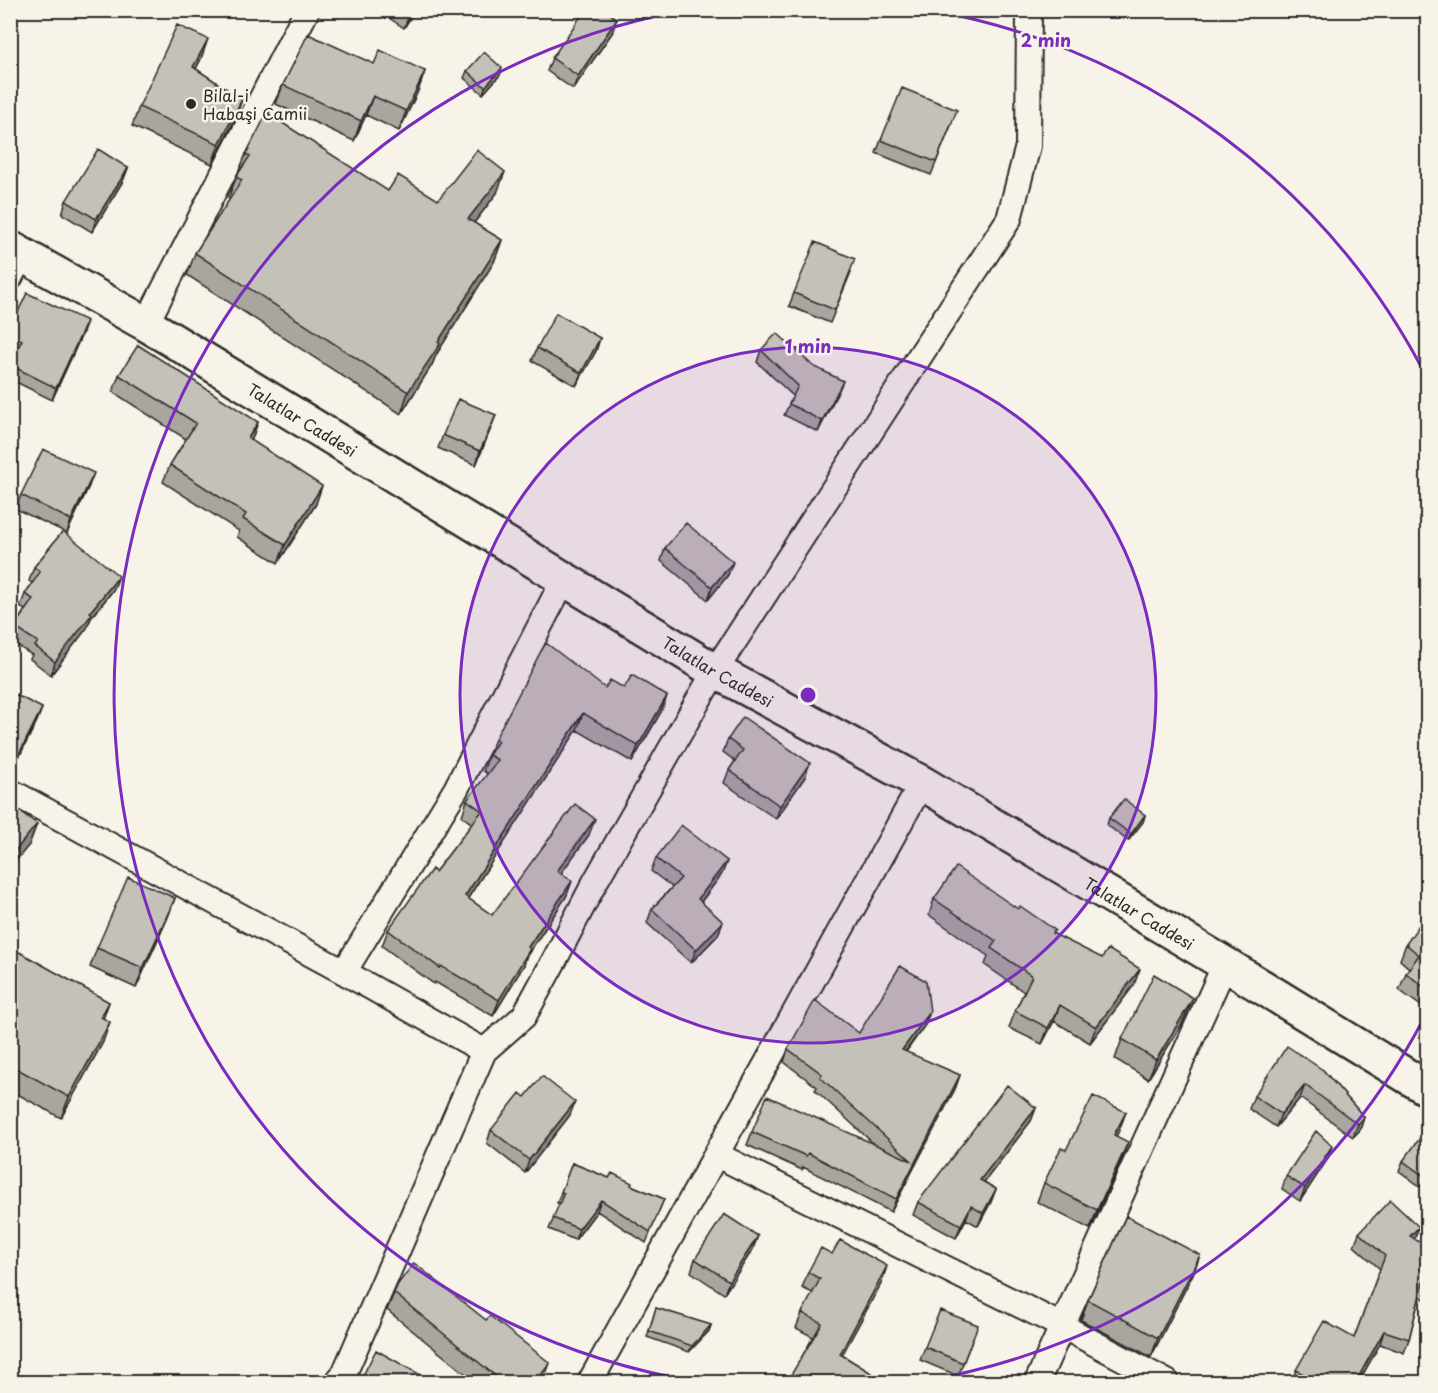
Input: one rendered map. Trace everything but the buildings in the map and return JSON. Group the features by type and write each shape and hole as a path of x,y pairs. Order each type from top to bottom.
{"street":[{"path":"146,324 307,10"},
{"path":"337,1383 344,1374 484,1051 524,1016 595,882 715,671 1009,219 1028,146 1029,10"},
{"name":"Talatlar Caddesi","path":"14,260 146,324 715,671 922,783 1225,964 1428,1089"},
{"path":"344,972 456,789 564,579"},
{"path":"590,1383 922,783"},
{"path":"10,791 344,972 484,1051"},
{"path":"1037,1383 1225,964"},
{"path":"717,1155 1062,1326 1167,1383"}],"place":[{"name":"Bilal-i Habaşi Camii","path":"191,104"}]}
